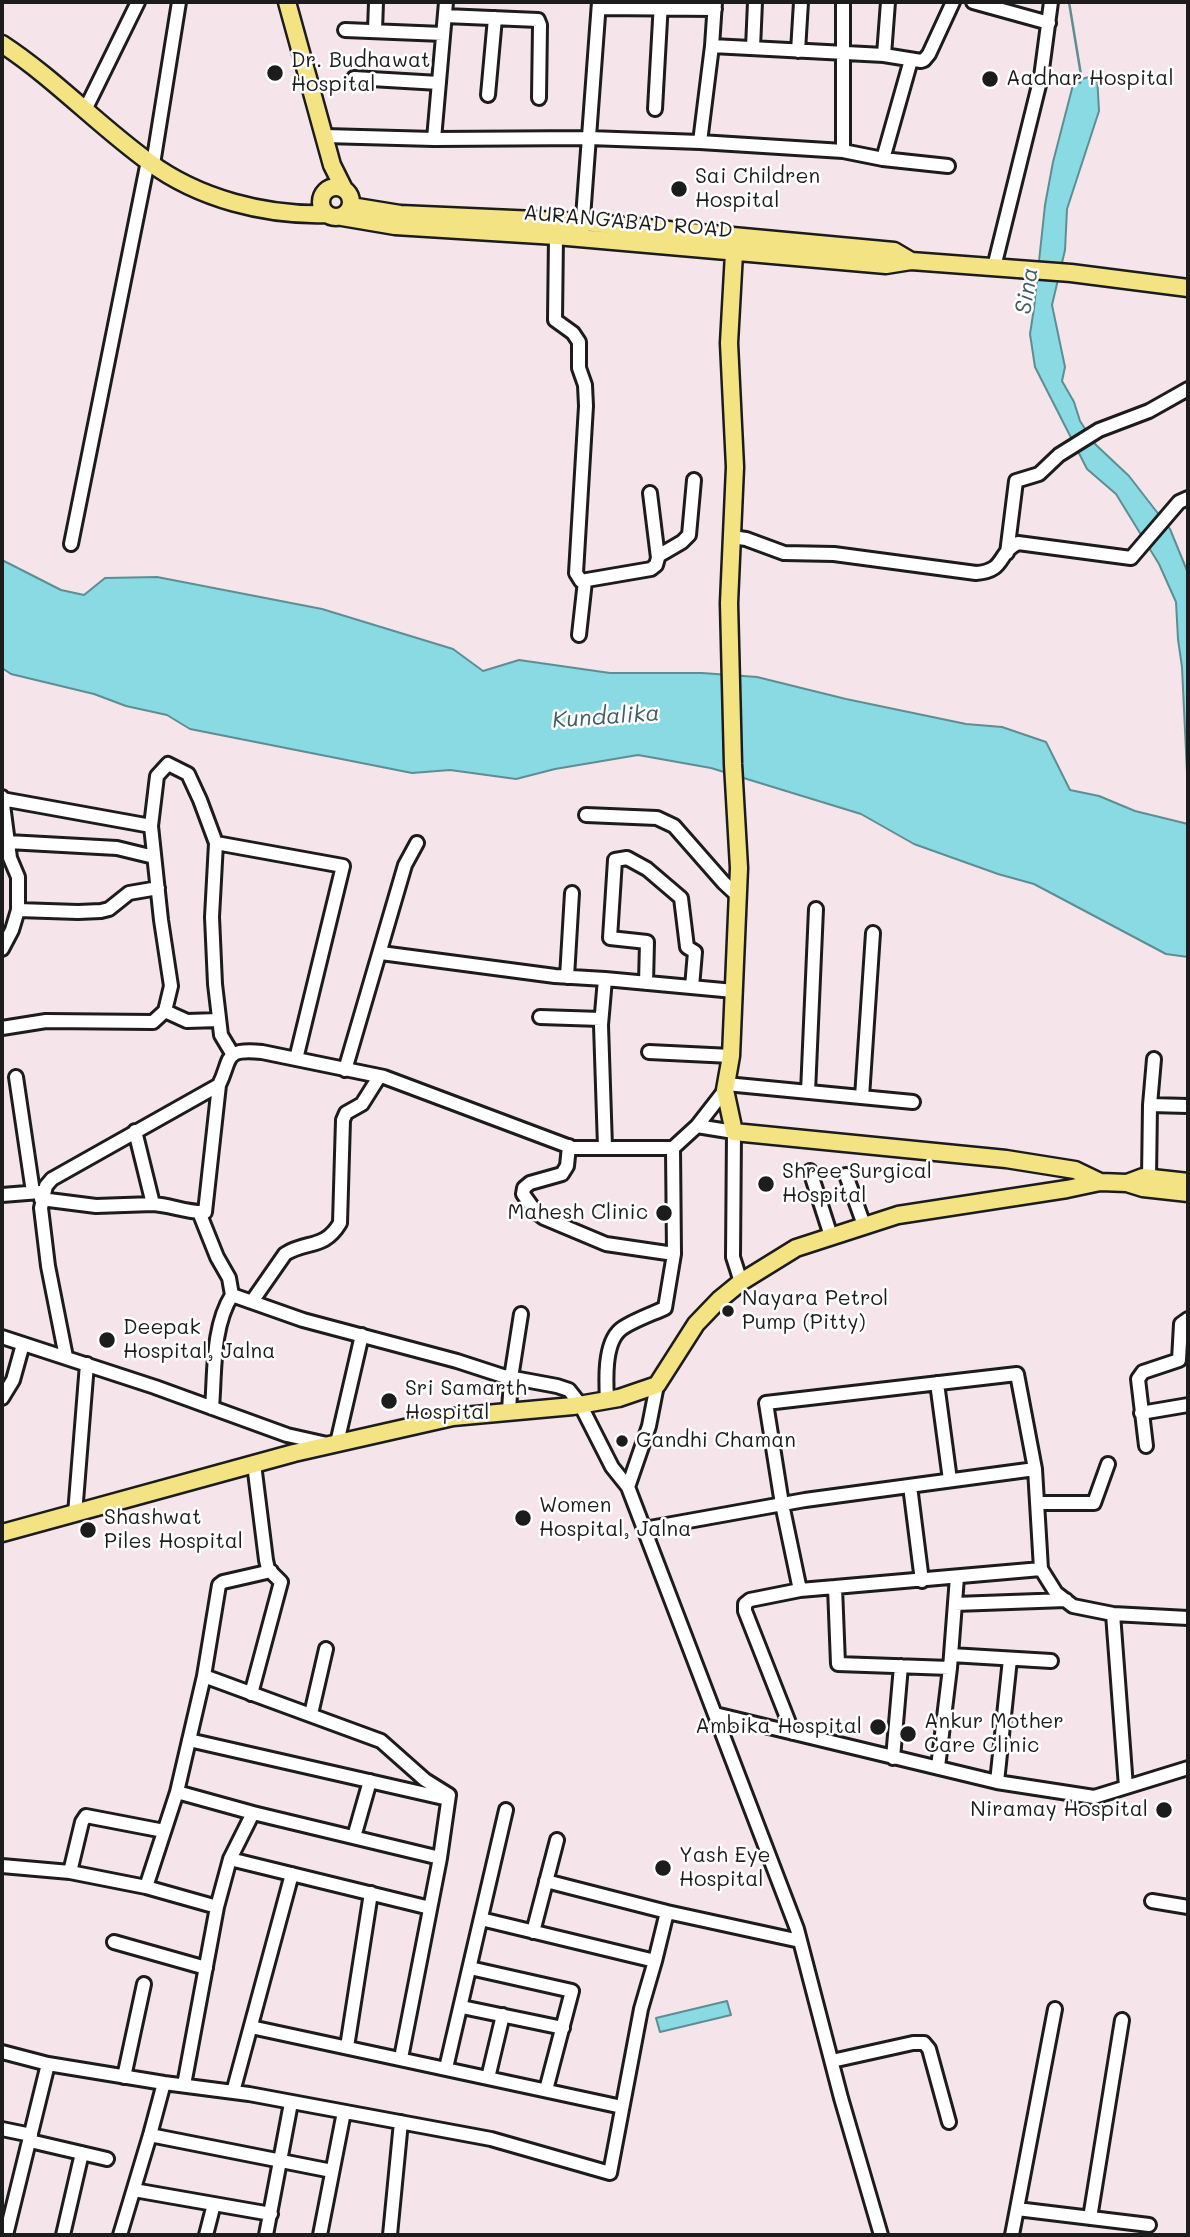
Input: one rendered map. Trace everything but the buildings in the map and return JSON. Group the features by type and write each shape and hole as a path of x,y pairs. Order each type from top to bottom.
{"main road":[{"path":"287,2 325,136 331,165 333,206"},
{"name":"AURANGABAD ROAD","path":"2,44 150,163 215,198 299,215 333,206 582,230 894,251 911,261"},
{"path":"331,165 344,189 335,187 333,206"},
{"name":"AURANGABAD ROAD","path":"333,206 396,226 556,236 582,230 734,253 886,265 911,261 1072,273 1188,288"},
{"path":"734,253 729,344 735,467 729,603 739,868 731,1056 725,1087 734,1132 1006,1159 1075,1170 1100,1182"},
{"path":"1127,1183 1143,1177 1188,1182"},
{"path":"2,1533 333,1444 453,1417 607,1400 657,1385 696,1324 741,1282 796,1248 898,1215 1100,1182 1127,1183 1188,1194"}],"street":[{"path":"85,110 138,2"},
{"path":"71,544 150,163 179,2"},
{"path":"375,31 376,2"},
{"path":"434,139 446,2"},
{"path":"753,48 755,2"},
{"path":"798,51 801,2"},
{"path":"843,2 843,151"},
{"path":"884,54 888,2"},
{"path":"712,46 884,54 921,61 926,58 953,2"},
{"path":"973,2 1049,23"},
{"path":"1001,268 1041,76 1051,2"},
{"path":"582,230 599,5 715,5 701,142"},
{"path":"655,110 661,5"},
{"path":"445,16 536,19 539,22 539,97"},
{"path":"488,95 495,18"},
{"path":"345,30 443,34"},
{"path":"883,159 911,60"},
{"path":"354,78 439,83"},
{"path":"325,136 434,139 589,138 701,142 843,151 883,159 948,166"},
{"path":"556,236 555,320 573,333 579,342 579,368 586,394 576,573 581,581 651,569 656,565 658,556 650,493"},
{"path":"1007,553 1016,481 1039,474 1059,455 1099,430 1149,411 1188,389"},
{"path":"658,556 689,535 694,480"},
{"path":"732,537 746,539 784,553 834,554 976,573 989,572 995,569 1012,546 1025,543 1131,558 1179,502 1188,498"},
{"path":"579,635 585,581"},
{"path":"2,1028 46,1021 153,1021 165,1011 171,986 151,826 157,776 168,764 188,774 216,843 212,917 219,1020 221,1035 233,1055"},
{"path":"2,949 6,931 18,910 18,877 10,859 2,798 151,826"},
{"path":"586,815 665,820 674,825 738,896"},
{"path":"8,842 117,848 154,857"},
{"path":"216,843 343,866 296,1059"},
{"path":"345,1069 405,864 417,843"},
{"path":"646,983 647,942 610,938 615,860 628,858 647,869 681,898 687,947 695,952 692,987"},
{"path":"18,910 101,911 109,909 129,893 158,888"},
{"path":"567,977 572,893"},
{"path":"808,1091 816,909"},
{"path":"862,1097 873,933"},
{"path":"381,953 567,977 734,991"},
{"path":"605,979 601,1019 605,1147"},
{"path":"165,1011 187,1021 219,1020"},
{"path":"540,1017 601,1019"},
{"path":"2,1195 39,1194 96,1206 153,1204 191,1213 205,1212 219,1085 227,1059 251,1051 384,1077 569,1146 673,1148 697,1126 725,1087 808,1091 913,1102"},
{"path":"649,1052 731,1056"},
{"path":"1149,1178 1154,1059"},
{"path":"16,1077 66,1357"},
{"path":"253,1300 285,1254 324,1241 340,1223 343,1120 346,1113 362,1104 379,1077"},
{"path":"39,1194 52,1179 219,1085"},
{"path":"1150,1105 1188,1106"},
{"path":"697,1126 734,1132 733,1257 741,1282"},
{"path":"135,1131 153,1204"},
{"path":"569,1146 567,1166 562,1174 530,1183 524,1188 523,1194 536,1212 544,1218 606,1244 674,1254"},
{"path":"607,1400 607,1374 612,1340 621,1329 665,1308 674,1254 673,1148"},
{"path":"810,1171 831,1236"},
{"path":"846,1175 864,1225"},
{"path":"199,1212 229,1278 232,1294 219,1326 212,1408"},
{"path":"232,1294 303,1320 512,1378 557,1386 569,1390 580,1404 612,1467 628,1487 800,1941 881,2235"},
{"path":"509,1411 521,1314"},
{"path":"1146,1446 1137,1384 1139,1375 1179,1360 1181,1324 1188,1319"},
{"path":"2,1337 87,1364 287,1435 333,1444 362,1335"},
{"path":"2,1398 13,1380 23,1344"},
{"path":"75,1514 87,1364"},
{"path":"800,1590 782,1504 766,1403 1017,1374 1035,1469 1041,1569 1056,1593 1073,1606 1113,1614 1188,1618"},
{"path":"937,1383 950,1480"},
{"path":"628,1487 649,1426 657,1385"},
{"path":"1141,1413 1188,1405"},
{"path":"251,1694 281,1584 280,1579 268,1567 254,1464"},
{"path":"1037,1503 1094,1503 1108,1464"},
{"path":"644,1529 782,1504 1035,1469"},
{"path":"910,1486 922,1581"},
{"path":"146,1887 177,1792 204,1676 219,1585 268,1567"},
{"path":"793,1733 744,1608 750,1600 800,1590 1041,1569"},
{"path":"938,1768 951,1662 957,1577"},
{"path":"835,1587 838,1664 901,1666 1010,1659 1051,1661"},
{"path":"955,1604 1066,1600"},
{"path":"1113,1614 1126,1787"},
{"path":"311,1713 326,1649"},
{"path":"997,1783 1010,1659"},
{"path":"893,1758 901,1666"},
{"path":"204,1676 311,1713 381,1741 425,1780 449,1795 440,1858 401,2058"},
{"path":"715,1714 997,1783 1094,1797 1188,1768"},
{"path":"189,1740 448,1799"},
{"path":"354,1837 370,1781"},
{"path":"177,1792 440,1858"},
{"path":"446,2068 506,1810"},
{"path":"184,2085 217,1907 230,1859 253,1813"},
{"path":"70,1872 82,1822 86,1816 164,1831"},
{"path":"533,1932 557,1840"},
{"path":"230,1859 430,1908"},
{"path":"2,1866 70,1872 146,1887 217,1907"},
{"path":"233,2092 292,1874"},
{"path":"546,1881 667,1912 800,1941"},
{"path":"347,2048 371,1893"},
{"path":"1152,1901 1188,1907"},
{"path":"2,2052 48,2064 233,2092 491,2139 610,2173 641,2009 667,1912"},
{"path":"481,1919 655,1961"},
{"path":"114,1942 206,1968"},
{"path":"470,1968 572,1991 547,2090"},
{"path":"124,2077 144,1984"},
{"path":"462,2007 563,2028"},
{"path":"1012,2235 1055,2009"},
{"path":"488,2078 503,2015"},
{"path":"1090,2218 1122,2020"},
{"path":"251,2027 622,2107"},
{"path":"832,2061 913,2043 927,2044 949,2122"},
{"path":"6,2235 48,2064"},
{"path":"120,2235 164,2083"},
{"path":"266,2235 291,2103"},
{"path":"320,2235 344,2112"},
{"path":"390,2235 401,2122"},
{"path":"2,2129 107,2159"},
{"path":"150,2135 332,2171"},
{"path":"63,2235 82,2153"},
{"path":"134,2190 271,2214"},
{"path":"206,2235 214,2204"},
{"path":"1017,2209 1149,2225"}],"water":[{"path":"1097,75 1099,111 1067,209 1065,250 1052,305 1065,367 1062,381 1074,402 1080,421 1095,444 1129,476 1170,529 1188,573 1188,794 1176,602 1159,564 1116,494 1087,469 1035,367 1030,334 1045,205 1053,162 1074,81"},
{"name":"Kundalika","path":"2,560 61,590 84,595 105,578 157,577 322,609 453,649 483,671 519,660 610,673 702,673 757,677 966,724 1002,727 1046,742 1070,790 1099,796 1135,811 1188,824 1188,957 1166,954 1034,884 914,844 861,814 711,768 638,755 555,769 516,779 450,770 412,773 190,729 167,715 11,674 2,668"},
{"path":"727,2001 731,2015 660,2032 656,2018"}],"waterway":[{"name":"Sina","path":"1069,2 1080,83"}],"place":[{"name":"Dr. Budhawat Hospital","path":"275,73"},
{"name":"Aadhar Hospital","path":"990,79"},
{"name":"Sai Children Hospital","path":"679,189"},
{"name":"Shree Surgical Hospital","path":"766,1184"},
{"name":"Mahesh Clinic","path":"664,1213"},
{"name":"Nayara Petrol Pump (Pitty)","path":"728,1311"},
{"name":"Deepak Hospital, Jalna","path":"107,1340"},
{"name":"Sri Samarth Hospital","path":"389,1401"},
{"name":"Gandhi Chaman","path":"622,1441"},
{"name":"Women Hospital, Jalna","path":"523,1518"},
{"name":"Shashwat Piles Hospital","path":"88,1530"},
{"name":"Ambika Hospital","path":"878,1727"},
{"name":"Ankur Mother Care Clinic","path":"908,1734"},
{"name":"Niramay Hospital","path":"1164,1810"},
{"name":"Yash Eye Hospital","path":"663,1868"}]}
